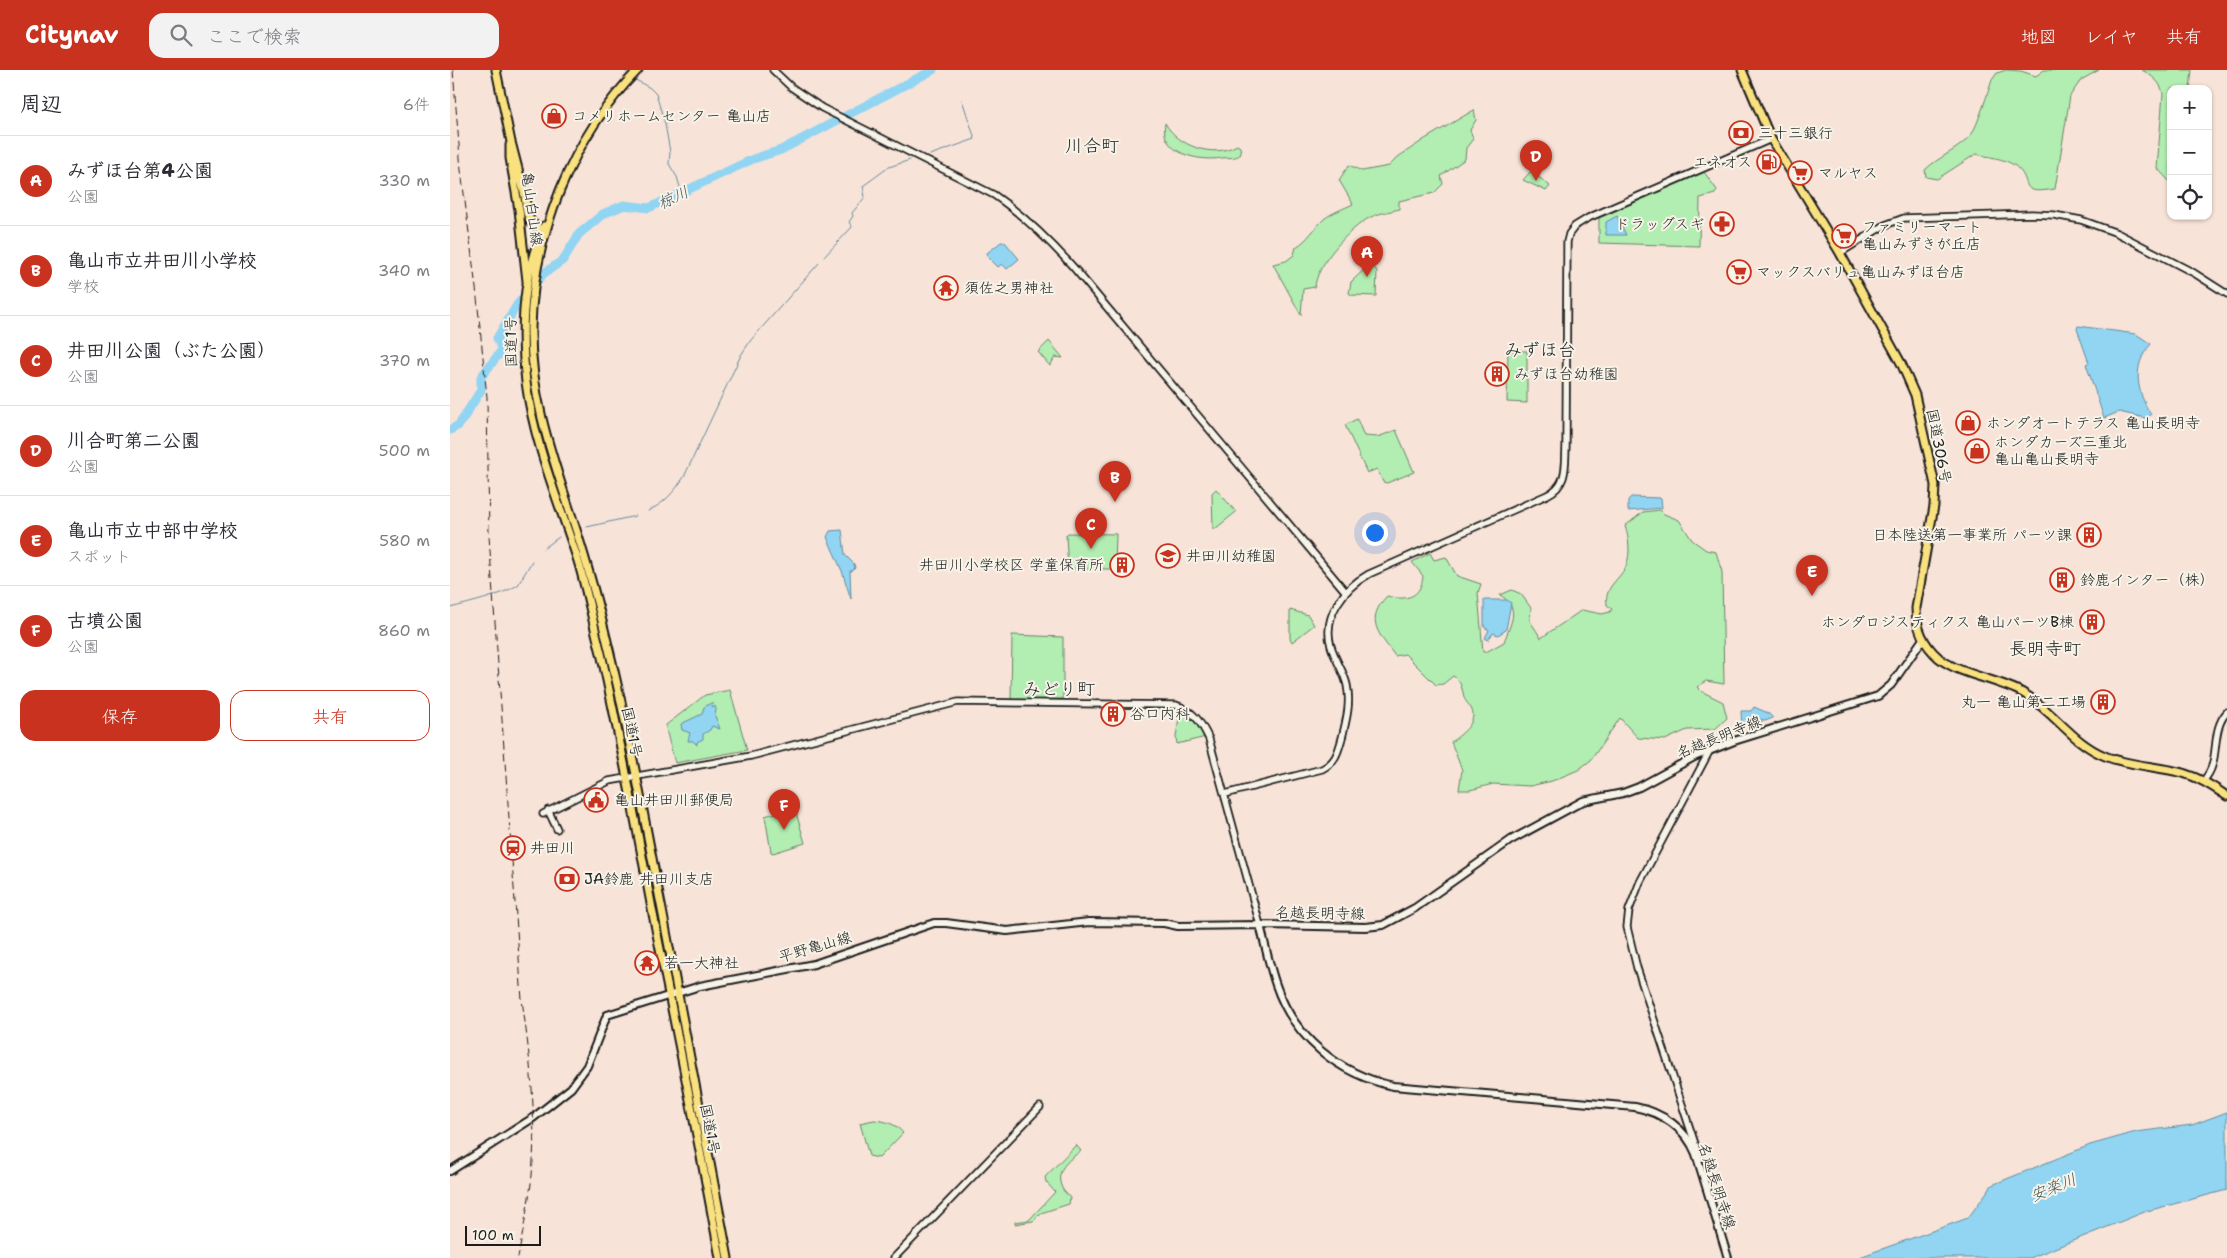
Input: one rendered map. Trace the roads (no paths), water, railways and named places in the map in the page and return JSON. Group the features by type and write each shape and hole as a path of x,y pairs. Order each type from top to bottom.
{"main road":[{"name":"亀山白山線","path":"496,70 510,142 510,158 519,210 526,281"},
{"name":"国道1号","path":"638,70 606,109 582,144 542,231 526,281 524,347 531,410 548,473 586,591 627,777 720,1258"},
{"name":"国道306号","path":"1742,70 1771,139 1840,253 1907,376 1915,395 1932,464 1935,485 1934,506 1916,608 1917,621 1924,639 1935,654 1953,666 1997,681 2025,694 2079,740 2099,754 2115,760 2184,773 2203,781 2227,796"},
{"name":"亀山白山線","path":"510,142 516,154 528,218 542,231 537,269"},
{"name":"国道1号","path":"549,218 537,269 531,338 534,382 544,432 594,586 617,682 728,1258"},
{"name":"名越長明寺線","path":"1728,1258 1694,1148 1685,1134 1666,1119 1650,1110 1623,1105 1393,1086 1372,1081 1339,1065 1322,1053 1307,1038 1289,1013 1276,985 1260,925 1366,927 1383,925 1430,900 1511,840 1577,804 1637,788 1694,757 1737,740 1878,696 1891,686 1924,639"},
{"name":"平野亀山線","path":"450,1172 533,1118 571,1088 587,1066 607,1015 677,992 814,964 923,925 934,923 1006,931 1089,922 1164,923 1178,926 1260,925"}],"street":[{"path":"773,70 796,91 822,108 994,196 1019,211 1080,275 1345,592"},
{"path":"1225,794 1322,769 1334,761 1346,724 1348,700 1345,678 1331,647 1329,629 1334,610 1345,592 1355,582 1369,574 1547,495 1561,485 1565,474 1568,242 1571,230 1588,218 1771,139"},
{"path":"1840,253 1885,225 1904,218 2054,215 2081,220 2117,232 2194,273 2227,294"},
{"path":"557,829 545,812 610,781 751,756 958,702 1165,704 1185,709 1202,723 1209,738 1260,925"},
{"path":"2203,781 2211,770 2216,748 2217,728 2227,712"},
{"path":"1704,1178 1689,1120 1637,968 1627,927 1629,910 1640,882 1709,752"},
{"path":"894,1258 1040,1107"}],"water":[{"path":"1617,216 1626,235 1606,235 1606,222"},
{"path":"1001,242 1005,242 1019,259 1007,269 1002,264 998,267 987,256 987,253"},
{"path":"2078,326 2136,334 2151,344 2141,361 2138,379 2142,397 2151,415 2145,418 2119,412 2104,418 2086,364 2089,363 2077,329"},
{"path":"1631,497 1661,498 1662,508 1628,511 1628,500"},
{"path":"842,530 845,555 854,564 855,568 850,571 851,599 842,571 827,537 830,531"},
{"path":"1484,600 1507,600 1511,603 1506,630 1498,635 1493,633 1488,640 1485,638 1489,630 1484,627"},
{"path":"713,703 712,707 715,706 715,716 720,729 712,726 710,730 703,734 703,739 697,742 697,745 693,741 688,741 690,733 682,730 681,724 702,714 704,707"},
{"path":"1754,707 1768,713 1773,718 1765,721 1761,719 1762,722 1742,728 1741,711 1751,711"},
{"name":"安楽川","path":"2227,1112 2227,1190 2147,1211 2030,1258 1857,1258 1968,1218 1992,1185 2090,1145 2136,1132 2192,1125"}],"waterway":[{"path":"624,70 629,75"},
{"name":"椋川","path":"450,430 459,425 481,390 481,377 502,350 497,338 517,305 543,274 563,260 579,234 603,214 624,205 649,208 753,159 781,150 933,70"},
{"path":"634,79 650,88 656,94 665,124 670,152 669,164 677,177 682,194"},
{"path":"930,155 975,139 962,100"},
{"path":"824,257 852,227 849,222 853,216 852,213 865,197 863,186 889,167 910,160"},
{"path":"648,511 669,497 684,477 741,355 751,340 819,263"},
{"path":"587,527 635,516"},
{"path":"543,549 559,537"},
{"path":"450,608 493,596 518,585 532,561"}],"railway":[{"path":"453,70 461,170 487,397 489,536 522,1000 533,1109 532,1175 518,1258"}],"place":[{"name":"コメリホームセンター 亀山店","path":"554,116"},
{"name":"三十三銀行","path":"1741,133"},
{"name":"エネオス","path":"1769,162"},
{"name":"マルヤス","path":"1800,173"},
{"name":"川合町第二公園","path":"1536,181"},
{"name":"ドラッグスギ","path":"1722,224"},
{"name":"ファミリーマート 亀山みずきが丘店","path":"1844,236"},
{"name":"マックスバリュ亀山みずほ台店","path":"1739,272"},
{"name":"みずほ台第4公園","path":"1367,277"},
{"name":"須佐之男神社","path":"946,288"},
{"name":"みずほ台幼稚園","path":"1497,374"},
{"name":"ホンダオートテラス 亀山長明寺","path":"1968,423"},
{"name":"ホンダカーズ三重北 亀山亀山長明寺","path":"1977,451"},
{"name":"亀山市立井田川小学校","path":"1115,502"},
{"name":"日本陸送第一事業所 パーツ課","path":"2089,535"},
{"name":"井田川公園（ぶた公園）","path":"1091,549"},
{"name":"井田川幼稚園","path":"1168,556"},
{"name":"井田川小学校区 学童保育所","path":"1122,565"},
{"name":"鈴鹿インター（株）","path":"2062,580"},
{"name":"亀山市立中部中学校","path":"1812,596"},
{"name":"ホンダロジスティクス 亀山パーツB棟","path":"2092,622"},
{"name":"丸一 亀山第二工場","path":"2103,702"},
{"name":"谷口内科","path":"1113,714"},
{"name":"亀山井田川郵便局","path":"596,800"},
{"name":"古墳公園","path":"784,830"},
{"name":"井田川","path":"513,848"},
{"name":"JA鈴鹿 井田川支店","path":"567,879"},
{"name":"若一大神社","path":"647,963"}],"district":[{"name":"川合町","path":"1092,146"},
{"name":"みずほ台","path":"1540,350"},
{"name":"長明寺町","path":"2045,649"},
{"name":"みどり町","path":"1059,689"}]}
